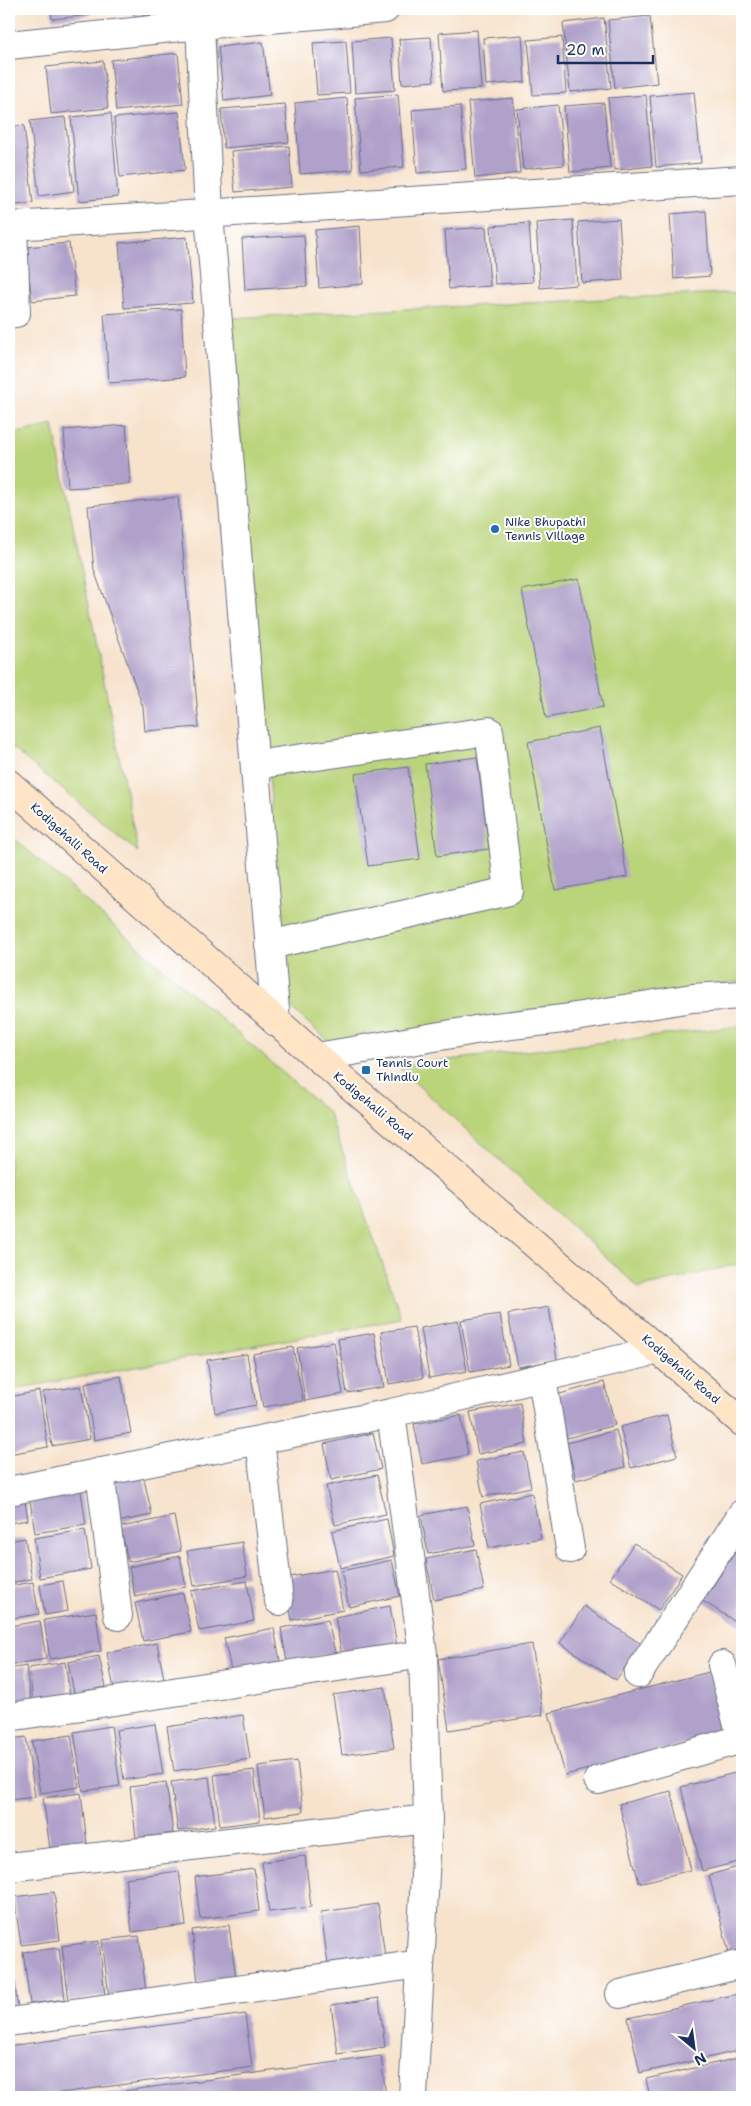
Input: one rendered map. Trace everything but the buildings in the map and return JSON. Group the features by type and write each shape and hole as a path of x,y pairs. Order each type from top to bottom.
{"main road":[{"name":"Kodigehalli Road","path":"9,784 316,1057 742,1422"}],"street":[{"path":"9,45 200,25 385,9"},
{"path":"200,25 209,214 276,1022"},
{"path":"9,314 16,314 13,226 742,180"},
{"path":"254,765 489,731 509,891 269,946"},
{"path":"316,1057 487,1028 562,1019 692,998 742,995"},
{"path":"9,1491 391,1414 659,1350"},
{"path":"542,1378 570,1550"},
{"path":"391,1414 424,1654 428,1819 413,2097"},
{"path":"260,1440 279,1601"},
{"path":"100,1472 118,1616"},
{"path":"638,1674 742,1514"},
{"path":"9,1718 424,1654"},
{"path":"598,1780 742,1739 722,1666"},
{"path":"9,1867 428,1819"},
{"path":"9,2022 420,1964"},
{"path":"620,1994 742,1964"}],"green space":[{"name":"Nike Bhupathi Tennis Village","path":"742,292 742,981 336,1048 288,1005 231,318"},
{"path":"53,425 138,852 9,745 9,435"},
{"path":"9,834 329,1113 402,1319 9,1390"},
{"path":"742,1026 742,1263 639,1288 397,1066"}],"place":[{"name":"Nike Bhupathi Tennis Village","path":"495,529"},
{"name":"Tennis Court Thindlu","path":"366,1070"}]}
